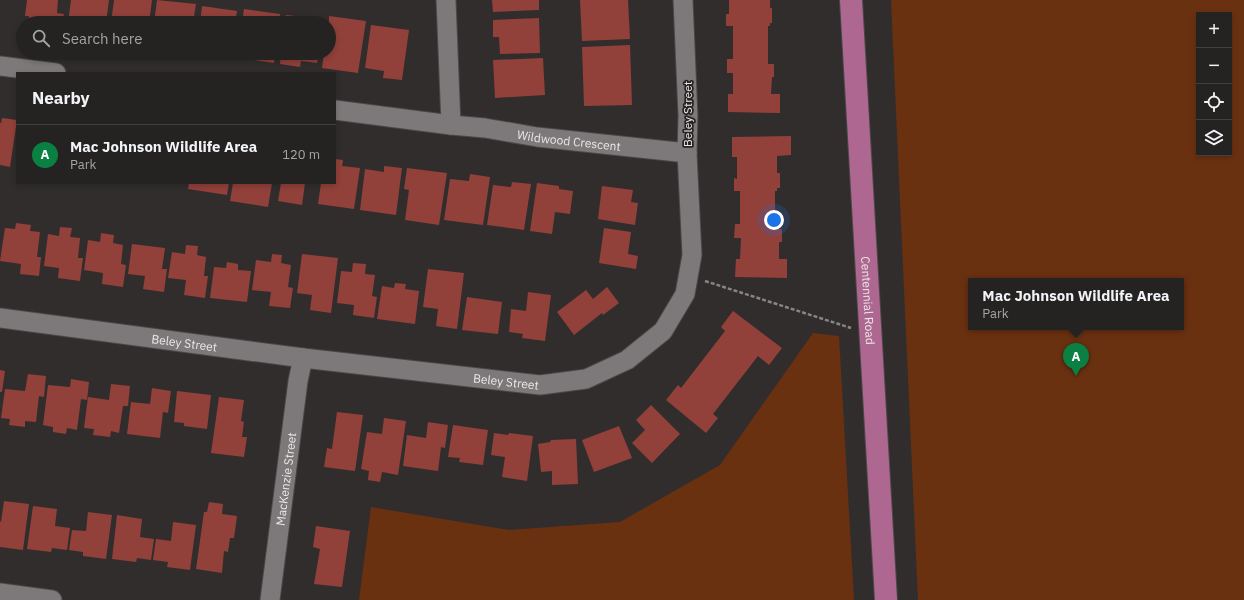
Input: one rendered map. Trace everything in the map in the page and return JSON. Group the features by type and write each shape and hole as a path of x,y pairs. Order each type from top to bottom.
{"main road":[{"name":"Centennial Road","path":"851,0 886,600"}],"street":[{"path":"446,0 451,125"},
{"name":"Beley Street","path":"0,318 303,358 540,385 586,379 627,360 663,331 685,294 692,255 687,153 688,116 683,0"},
{"path":"0,66 48,72"},
{"name":"Wildwood Crescent","path":"336,110 485,128 537,137 687,153"},
{"name":"MacKenzie Street","path":"270,600 298,382 303,358"},
{"path":"0,593 52,600"}],"path":[{"path":"688,275 870,334"}],"shaded area":[{"path":"891,0 1244,0 1244,600 918,600"},
{"path":"813,333 839,336 854,600 359,600 371,507 509,530 620,522 720,465"}],"building":[{"path":"27,0 58,0 57,13 64,14 64,16 25,16"},
{"path":"71,0 109,0 107,16 69,16"},
{"path":"114,0 152,0 150,16 112,16"},
{"path":"157,0 196,4 194,16 155,16"},
{"path":"492,0 539,0 539,10 493,12"},
{"path":"580,0 628,0 630,39 582,41"},
{"path":"729,0 770,0 770,8 772,8 772,23 768,26 768,64 774,64 774,77 772,77 771,94 780,94 780,113 728,112 728,94 733,94 733,73 727,73 727,59 733,59 733,26 726,26 726,14 729,14"},
{"path":"202,6 237,11 236,16 201,16"},
{"path":"244,9 280,14 280,16 243,16"},
{"path":"336,17 366,21 358,73 322,68 323,60 336,60"},
{"path":"539,18 540,53 500,54 499,37 493,37 493,20"},
{"path":"371,25 409,30 402,80 383,78 384,71 365,68"},
{"path":"630,45 632,105 584,106 582,47"},
{"path":"543,58 545,95 495,98 493,60"},
{"path":"254,60 274,60 274,63"},
{"path":"280,60 318,60 317,63 301,61 300,67 280,64"},
{"path":"2,118 16,120 10,167 0,165"},
{"path":"791,136 791,155 777,156 777,173 780,173 780,188 777,188 777,191 775,191 775,229 782,229 782,242 779,242 779,259 787,259 787,278 735,277 736,259 740,259 741,238 734,238 735,224 740,224 740,191 734,191 734,178 737,179 737,157 732,157 732,137"},
{"path":"336,159 343,160 342,166 360,168 354,209 318,204 321,184 336,184"},
{"path":"384,166 402,168 396,215 360,210 365,169 384,172"},
{"path":"407,168 447,173 439,225 405,220 409,190 404,189"},
{"path":"470,174 490,177 483,225 444,220 450,179 469,181"},
{"path":"512,182 531,184 524,230 487,225 493,185 511,187"},
{"path":"537,183 559,186 559,189 573,191 570,214 555,212 552,234 530,231"},
{"path":"189,184 229,184 227,195 188,189"},
{"path":"233,184 272,184 268,207 230,201"},
{"path":"281,184 305,184 302,205 278,201"},
{"path":"602,186 633,190 631,202 638,203 635,225 598,219"},
{"path":"16,223 31,225 30,231 40,232 37,257 41,257 39,276 20,274 21,264 0,261 5,228 15,229"},
{"path":"60,227 72,228 70,237 80,238 78,258 83,258 80,281 58,278 59,268 44,266 48,234 59,236"},
{"path":"604,228 631,232 628,254 638,256 636,269 599,263"},
{"path":"101,233 114,235 113,243 123,245 121,264 126,265 123,287 102,284 103,273 84,270 88,240 100,242"},
{"path":"132,244 165,248 162,269 167,269 164,292 143,289 145,276 128,274"},
{"path":"186,245 198,246 197,255 206,257 204,276 208,276 205,298 184,295 186,280 168,278 172,252 185,254"},
{"path":"272,254 282,255 281,263 291,265 288,287 293,288 290,308 269,306 271,292 252,290 256,260 271,262"},
{"path":"302,254 338,258 331,313 310,310 312,295 297,293"},
{"path":"227,262 238,264 238,270 251,271 247,302 210,298 214,267 226,268"},
{"path":"353,263 366,264 365,274 375,275 372,296 377,297 374,318 353,315 354,305 337,303 341,271 352,272"},
{"path":"428,269 464,273 457,329 436,326 438,309 423,307"},
{"path":"395,283 406,284 405,289 419,291 415,324 377,319 382,286 394,288"},
{"path":"607,287 619,303 603,315 602,313 574,335 557,312 586,290 593,299"},
{"path":"528,292 551,295 545,341 522,338 523,334 509,332 511,309 526,311"},
{"path":"467,297 502,302 498,334 462,330"},
{"path":"733,311 782,348 769,365 758,356 713,414 718,418 706,433 666,400 678,385 681,388 725,331 721,327"},
{"path":"0,370 5,371 2,392 0,392"},
{"path":"28,374 46,376 44,397 39,396 36,422 25,421 25,427 9,425 10,419 1,418 5,389 25,391"},
{"path":"71,379 89,382 87,400 81,399 77,430 67,428 66,434 53,432 53,427 43,425 48,385 70,387"},
{"path":"111,384 130,386 128,406 123,406 119,433 111,431 110,437 93,435 94,429 84,428 88,397 109,400"},
{"path":"152,388 171,391 168,413 163,412 160,438 127,434 131,402 150,404"},
{"path":"177,391 211,395 207,429 184,426 184,423 174,422"},
{"path":"219,397 244,400 241,421 244,422 242,437 247,437 244,457 211,453"},
{"path":"651,405 680,434 652,463 632,443 645,430 636,420"},
{"path":"337,412 363,415 355,471 324,467 327,448 332,449"},
{"path":"384,418 406,421 398,475 382,472 380,482 368,480 369,471 361,469 367,432 382,434"},
{"path":"428,422 448,425 445,448 441,447 438,471 403,466 407,435 426,438"},
{"path":"453,425 488,430 483,465 459,462 460,458 448,457"},
{"path":"619,426 632,458 594,472 582,440"},
{"path":"494,433 533,436 527,481 502,477 505,457 491,455"},
{"path":"576,439 578,484 552,485 552,471 541,472 538,444 550,442 551,440"},
{"path":"4,501 29,504 23,550 0,547 0,521 1,522"},
{"path":"209,502 223,504 222,514 237,516 234,538 230,538 228,552 224,551 222,573 196,569 204,512 207,512"},
{"path":"33,506 57,509 55,526 70,528 67,550 52,548 51,552 27,549"},
{"path":"88,512 112,515 106,559 83,556 83,552 69,550 72,530 86,531"},
{"path":"117,515 142,519 140,537 154,539 151,560 137,558 136,562 112,559"},
{"path":"173,522 196,525 190,570 167,567 168,562 153,560 156,539 171,541"},
{"path":"316,526 350,531 342,587 314,584 320,549 313,547"}],"place":[{"name":"Mac Johnson Wildlife Area","path":"1076,376"}]}
